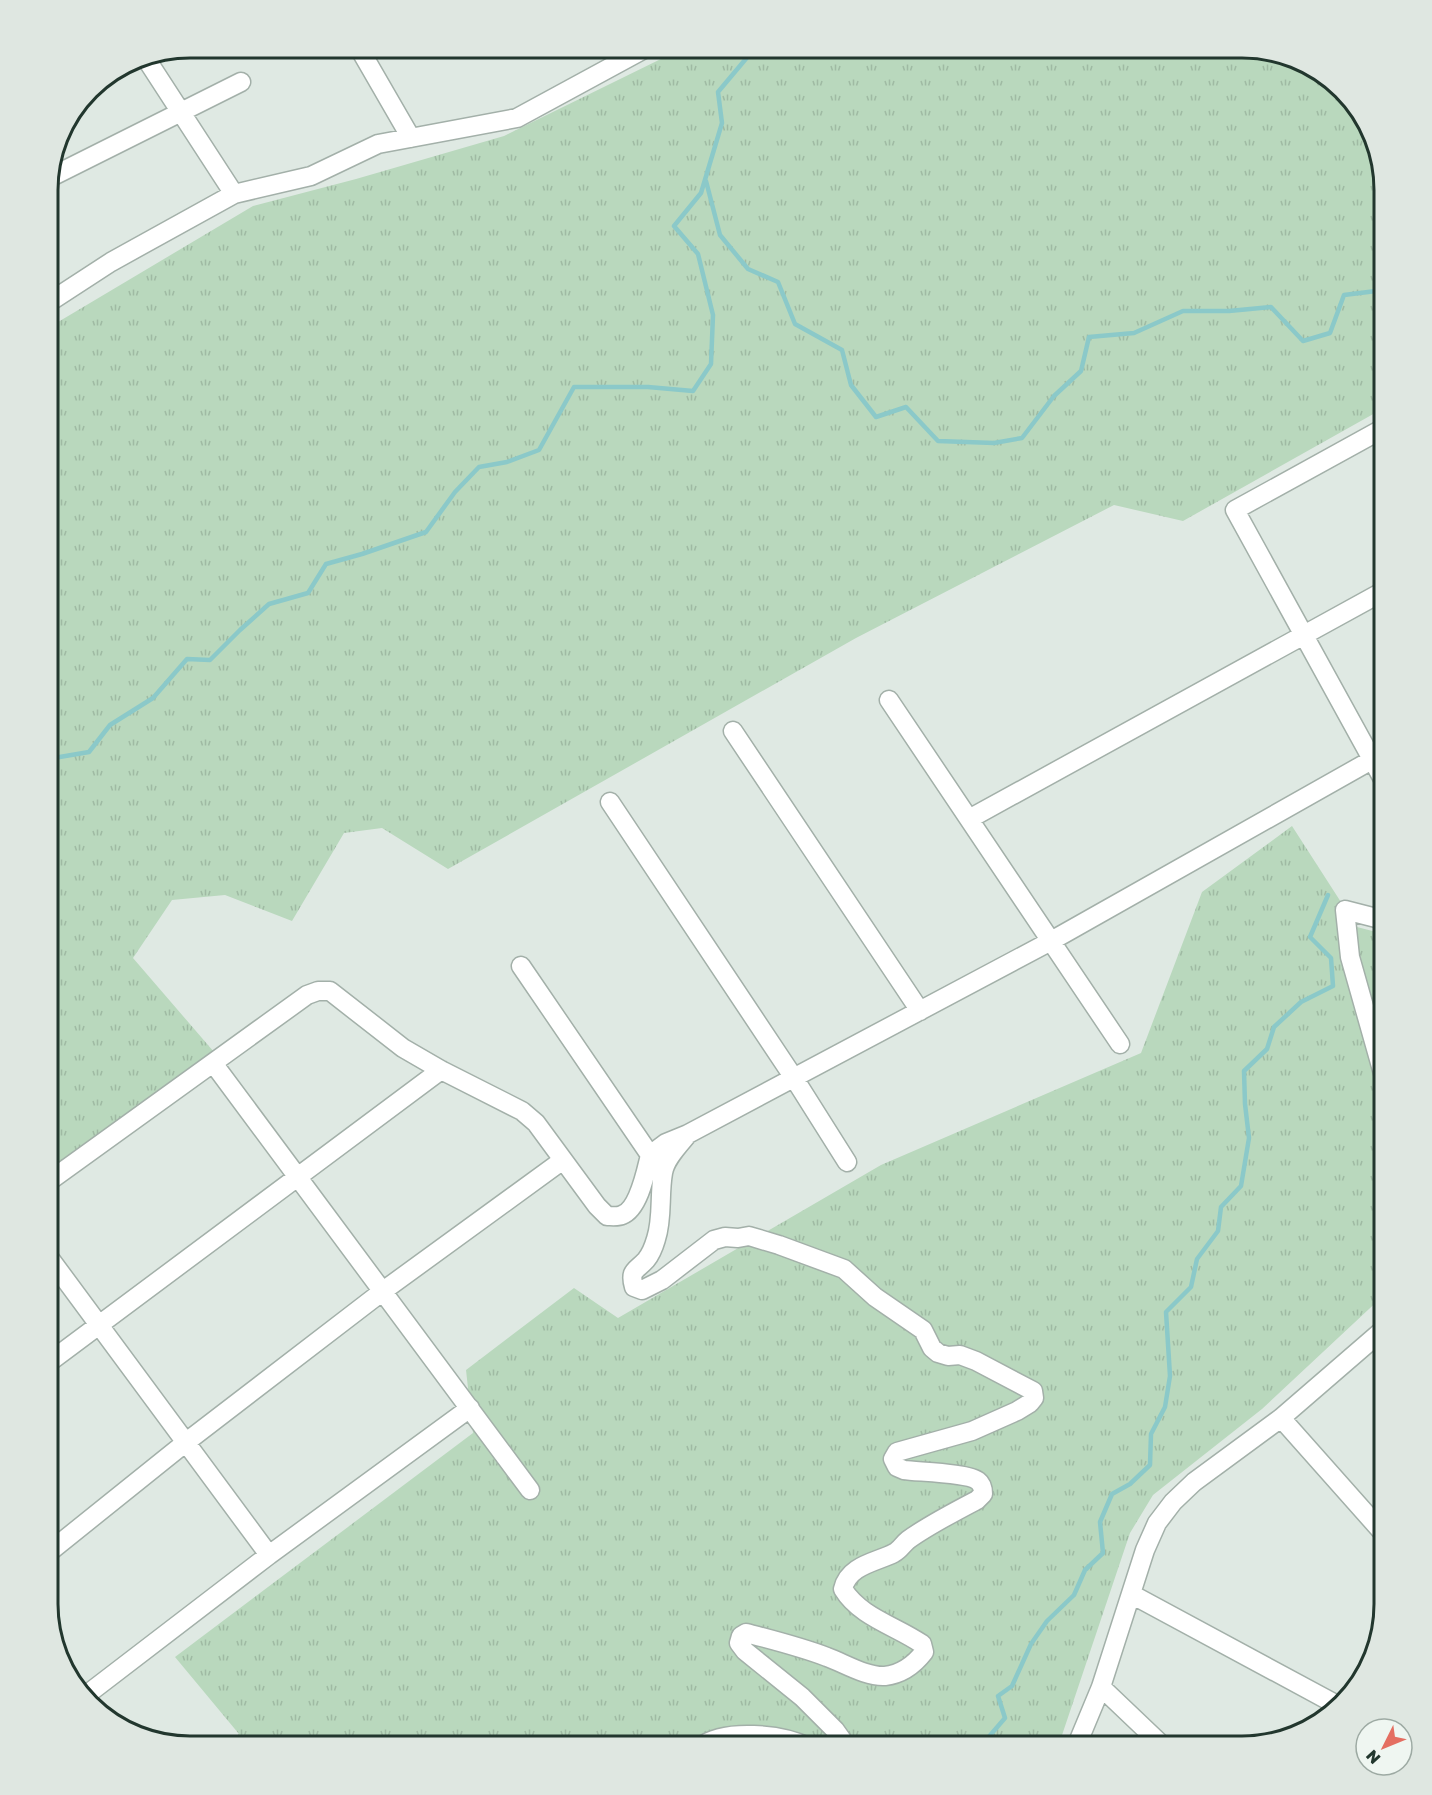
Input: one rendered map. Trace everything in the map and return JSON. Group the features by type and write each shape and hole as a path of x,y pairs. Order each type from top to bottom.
{"street":[{"path":"365,59 411,138"},
{"path":"59,296 111,262 234,194 311,176 378,144 517,118 626,59"},
{"path":"150,65 234,194"},
{"path":"60,172 241,82"},
{"path":"1374,434 1235,510 1304,635 1374,749"},
{"path":"969,819 1374,596"},
{"path":"889,700 1120,1044"},
{"path":"733,731 920,1011"},
{"path":"58,1175 308,995 330,992 403,1048 522,1111 536,1123 597,1206 607,1216 621,1216 631,1208 638,1195 650,1155 666,1143 688,1134 1051,941 1374,758"},
{"path":"610,802 794,1078 847,1162"},
{"path":"1374,917 1345,910 1350,957 1374,1042"},
{"path":"521,966 650,1155"},
{"path":"213,1063 530,1490"},
{"path":"58,1355 441,1070"},
{"path":"688,1134 663,1171 662,1206 657,1236 646,1260 634,1270 632,1278 634,1287 642,1290 662,1280 714,1240 749,1236 844,1269 875,1297 923,1330 932,1348 938,1353 948,1356 960,1355 1033,1391 1034,1398 1017,1411 972,1431 897,1452 893,1459 897,1467 904,1470 966,1476 977,1480 983,1488 983,1494 977,1500 908,1540 896,1552 861,1567 849,1575 844,1582 843,1589 848,1597 860,1607 873,1617 922,1644 924,1652 908,1669 882,1676 825,1656 746,1633 741,1636 739,1643 745,1651 802,1697 839,1736"},
{"path":"58,1545 185,1443 383,1291 563,1160"},
{"path":"58,1270 269,1555"},
{"path":"1081,1736 1101,1687 1145,1550 1157,1523 1173,1502 1194,1482 1281,1418 1374,1341"},
{"path":"91,1692 269,1555 470,1408"},
{"path":"1281,1418 1374,1523"},
{"path":"1131,1594 1331,1702"},
{"path":"1101,1687 1152,1736"},
{"path":"738,1736 756,1736"}],"green space":[{"path":"661,59 1251,59 1276,63 1308,76 1329,91 1351,117 1367,148 1374,190 1374,414 1183,521 1114,505 856,638 448,869 382,828 344,833 292,921 225,895 172,900 133,958 214,1052 58,1165 59,322 253,206 504,136"},
{"path":"1292,826 1357,927 1374,931 1374,1304 1262,1409 1153,1495 1130,1533 1062,1736 237,1736 239,1734 175,1657 473,1433 466,1370 574,1288 618,1318 881,1165 1141,1053 1202,892"}],"waterway":[{"path":"59,757 89,752 110,725 153,698 187,659 210,660 269,604 308,593 326,564 426,532 455,492 479,467 507,462 539,450 574,387 648,387 693,391 711,364 713,315 698,254 674,226 701,193 722,123 718,92 746,59"},
{"path":"706,181 720,235 748,269 778,282 795,324 842,350 851,385 876,417 906,407 938,441 994,443 1022,438 1054,396 1081,371 1089,337 1134,333 1183,311 1229,311 1271,307 1303,341 1330,333 1344,295 1374,291"},
{"path":"989,1736 1005,1718 998,1696 1012,1686 1031,1644 1047,1621 1074,1595 1085,1570 1103,1553 1100,1522 1112,1494 1130,1484 1150,1465 1151,1434 1165,1407 1170,1376 1166,1312 1191,1287 1197,1259 1218,1231 1221,1207 1241,1186 1249,1138 1244,1071 1267,1049 1274,1027 1301,1002 1333,986 1331,958 1310,937 1328,895"}]}
